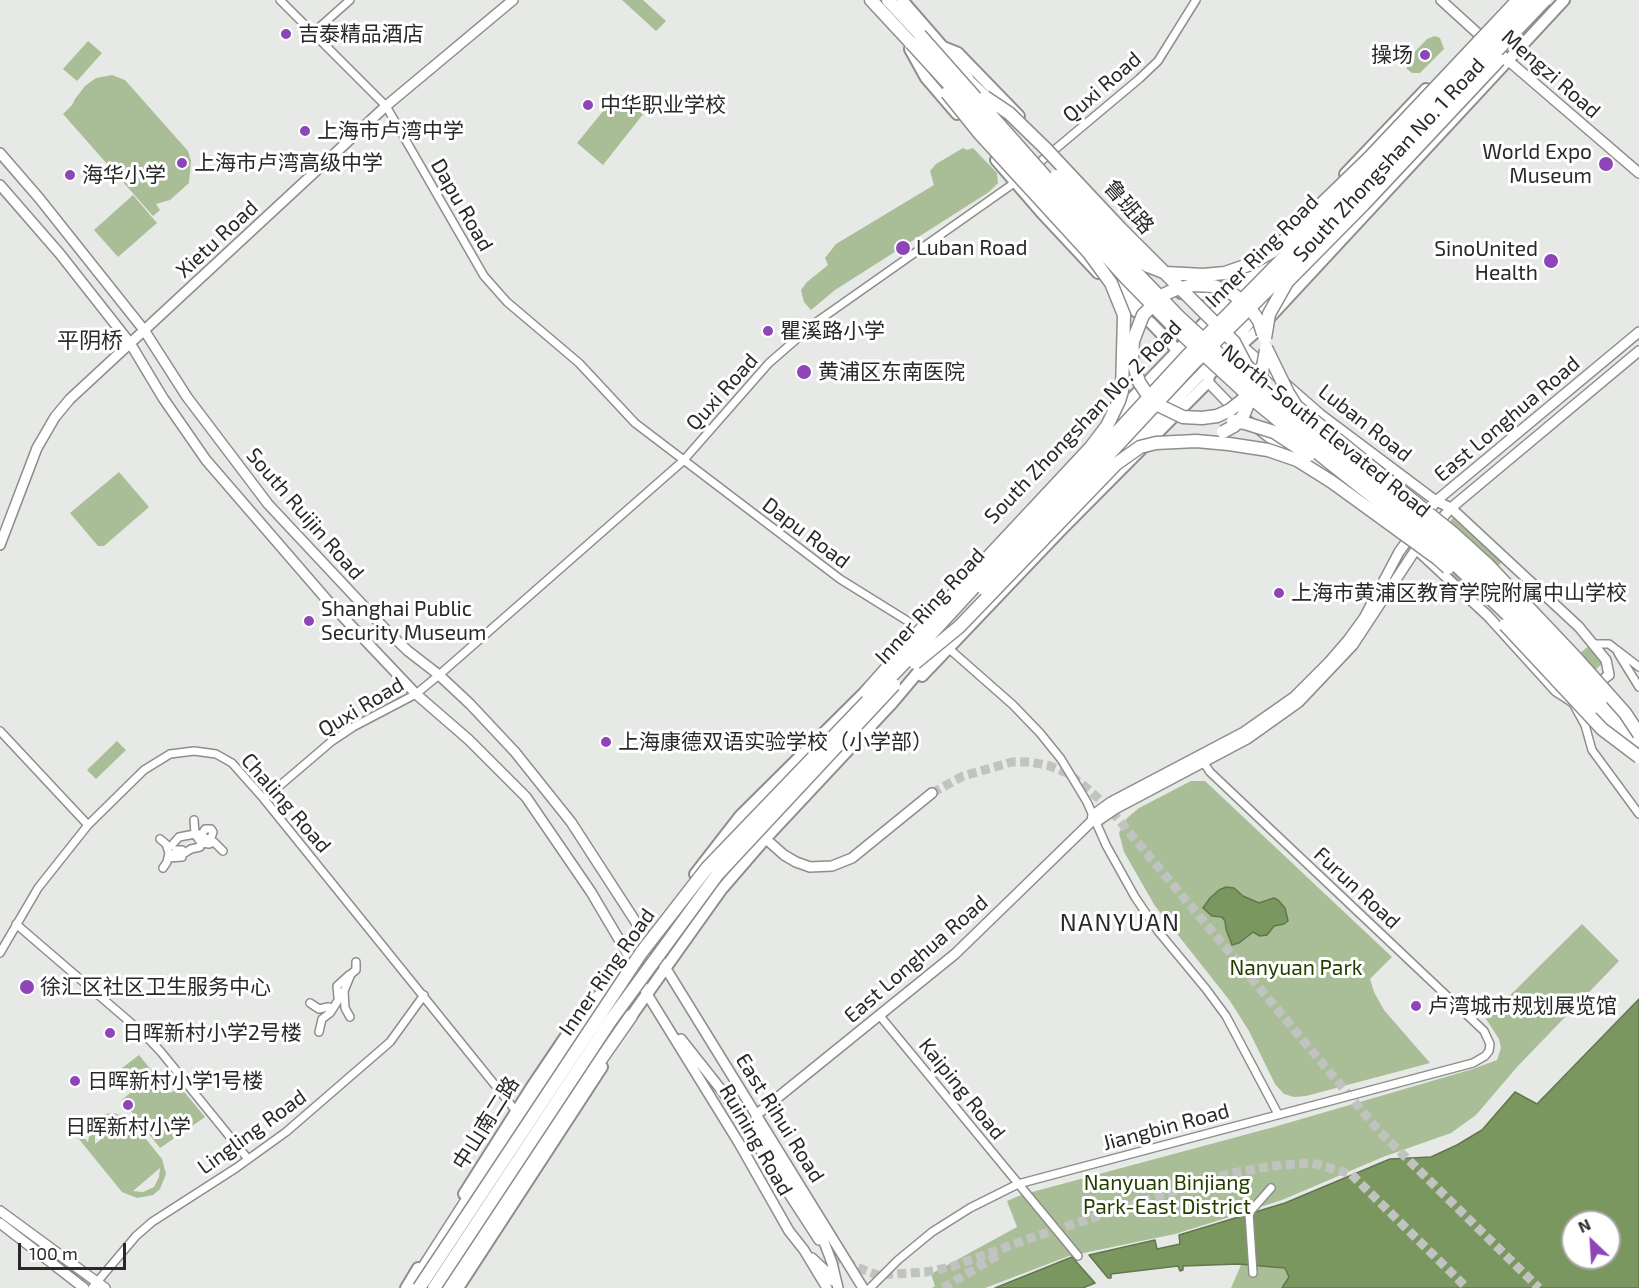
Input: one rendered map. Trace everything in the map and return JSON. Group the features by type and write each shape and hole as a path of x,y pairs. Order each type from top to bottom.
{"highway":[{"name":"North-South Elevated Road","path":"871,0 1178,316 1257,389 1446,541 1484,577 1639,741"},
{"name":"North-South Elevated Road","path":"888,0 913,43 1125,277 1171,324 1250,397 1438,548 1510,618 1639,758"},
{"path":"1214,286 1273,251 1369,158 1518,0"},
{"name":"Inner Ring Road","path":"419,1288 641,952 707,868 1017,542 1187,356 1356,184 1531,0"},
{"name":"Inner Ring Road","path":"434,1288 611,1020 717,875 1194,363 1284,274 1545,0"},
{"path":"1202,418 1224,414 1241,403 1261,377 1265,360 1269,314 1287,282 1364,204 1556,0"},
{"path":"913,43 1010,113 1234,342 1242,354 1250,375 1251,399 1243,416 1234,426 1196,441"},
{"path":"913,43 939,83 980,134 1108,277 1116,291 1124,315 1132,346 1135,371 1147,394 1158,405 1183,417 1245,423 1284,437 1389,517 1438,559 1491,608 1602,729 1639,758"},
{"path":"1421,130 1474,87"},
{"path":"985,97 1115,239 1141,262 1193,285"},
{"path":"1166,273 1214,274 1248,265"},
{"path":"817,754 902,650 1091,447 1107,426 1119,401 1136,329 1143,315 1154,302 1174,290 1193,285 1214,286 1233,294 1249,307 1259,321 1265,343 1284,386 1296,406 1445,526 1487,564 1577,659 1625,713 1639,734"},
{"path":"1123,380 1124,315"},
{"path":"915,663 959,627 1096,483 1128,454 1140,447 1156,443 1196,441 1268,450 1297,460 1332,482 1438,559"},
{"path":"413,1288 582,1022 609,991"},
{"path":"450,1288 631,1016"}],"main road":[{"name":"Xietu Road","path":"0,545 37,448 55,417 70,399 386,106 513,0"},
{"path":"866,0 913,43 926,78 1020,179 1129,306 1151,323 1167,340 1187,350 1216,349 1234,343"},
{"name":"Luban Road","path":"902,0 943,47 952,61 1049,154 1091,208 1178,293 1320,414 1437,501 1451,508 1579,627 1606,660 1609,675 1572,703"},
{"name":"Mengzi Road","path":"1441,0 1639,173"},
{"name":"South Zhongshan No. 1 Road","path":"1211,319 1230,307 1483,38 1511,0"},
{"name":"South Zhongshan No. 1 Road","path":"1211,319 1376,141 1525,0"},
{"path":"1504,57 1551,0"},
{"name":"South Zhongshan No. 1 Road","path":"1234,343 1266,321 1422,155 1504,57 1564,0"},
{"name":"South Ruijin Road","path":"0,153 39,198 144,330 187,397 268,504 387,632 439,675 515,752 572,822 665,967"},
{"name":"South Ruijin Road","path":"0,185 60,254 130,343 206,460 327,600 416,694 469,740 526,797 591,892 630,958 647,994"},
{"path":"1148,263 1174,272 1237,271 1258,264 1270,255"},
{"path":"1178,293 1215,295 1239,287"},
{"name":"South Zhongshan No. 2 Road","path":"419,1288 456,1238 630,958 740,816 926,632 929,614 1046,487 1162,368 1187,350 1211,319"},
{"name":"East Longhua Road","path":"1202,759 1274,712 1329,662 1364,618 1406,542 1437,501 1639,332"},
{"path":"442,1288 519,1171 721,890 765,839 893,702 918,681 946,646 1147,429 1209,375 1234,343"},
{"path":"1187,350 1204,378 1237,412 1416,548 1488,616 1556,691 1572,703"},
{"path":"926,632 1138,409 1187,350"},
{"name":"East Longhua Road","path":"756,1115 962,948 1112,802 1264,729 1314,688 1353,645 1416,548 1451,508 1639,351"},
{"path":"1138,409 1162,368"},
{"path":"946,646 1185,406 1204,378"},
{"path":"1147,429 1185,406"},
{"path":"740,816 765,839 796,862 810,867 832,866 852,858 932,793"},
{"name":"East Rihui Road","path":"665,967 863,1288"},
{"name":"中山南二路","path":"406,1288 516,1111 590,1002 609,991"},
{"path":"647,994 723,1092 819,1240"},
{"name":"Ruining Road","path":"657,1009 739,1143 789,1231 804,1250 827,1288"},
{"path":"458,1288 593,1081 631,1016"},
{"path":"756,1115 756,1128 821,1234 838,1288"},
{"path":"0,1211 94,1285 105,1288"},
{"path":"0,1223 84,1288"},
{"path":"804,1250 829,1274 838,1288"}],"street":[{"name":"Dapu Road","path":"280,0 386,106 484,276 507,302 579,363 635,423 840,579 946,646 1005,698 1040,733 1061,759 1122,875 1146,915 1226,1016 1278,1114"},
{"path":"314,32 350,0"},
{"name":"Quxi Road","path":"264,799 332,741 353,727 416,694 439,675 683,461 769,363 815,323 1020,179 1139,79 1158,61 1196,0"},
{"path":"1593,644 1610,644 1639,667"},
{"path":"1615,648 1639,687"},
{"path":"1572,703 1639,758"},
{"path":"1572,703 1585,725 1592,750 1639,814"},
{"path":"0,731 88,825"},
{"name":"Chaling Road","path":"0,953 38,888 88,825 144,770 170,754 194,751 216,754 232,763 264,799 516,1111"},
{"name":"Furun Road","path":"1202,759 1210,772 1484,1031 1490,1044"},
{"path":"27,773 33,767"},
{"path":"163,868 179,849 183,854 200,847 199,834 194,820"},
{"path":"168,847 176,839 211,829 212,840 206,844 201,843"},
{"path":"185,837 191,849"},
{"path":"160,839 168,847 172,857"},
{"path":"212,840 223,851"},
{"path":"16,924 145,1035 248,1159"},
{"path":"338,997 338,983 356,970 356,962"},
{"path":"319,1032 320,1023 344,991 351,974"},
{"path":"344,991 345,1008 350,1017"},
{"name":"Lingling Road","path":"94,1285 136,1236 152,1222 286,1132 390,1042 424,995"},
{"path":"310,1003 319,1009 332,1008"},
{"name":"Kaiping Road","path":"880,1016 1078,1256"},
{"name":"Jiangbin Road","path":"870,1288 898,1260 932,1232 970,1208 1018,1184 1473,1063 1485,1056 1490,1044"},
{"path":"1253,1273 1249,1213 1271,1188"}],"green space":[{"path":"622,0 643,0 666,21 656,31"},
{"name":"操场","path":"1435,36 1440,38 1444,49 1420,73 1412,73 1407,69 1406,61 1427,39"},
{"path":"88,41 102,53 77,81 63,69"},
{"path":"112,75 125,80 188,151 191,161 189,183 170,200 156,204 160,210 153,216 63,114 85,86 96,78"},
{"path":"621,95 644,113 603,165 577,143 604,110"},
{"path":"963,148 967,150 973,148 997,173 998,183 989,192 835,290 811,310 804,302 801,290 828,265 825,258 836,244 934,185 930,171 936,164"},
{"path":"133,195 157,223 118,257 94,230"},
{"path":"119,472 149,507 104,546 98,546 70,513"},
{"path":"1453,518 1502,562 1468,592 1424,551"},
{"path":"1590,645 1603,663 1566,695 1550,677"},
{"path":"117,741 126,750 96,779 87,770"},
{"name":"Nanyuan Park","path":"1191,781 1205,781 1392,957 1370,979 1374,992 1384,1010 1430,1063 1306,1096 1294,1097 1284,1094 1275,1084 1249,1031 1230,1001 1155,906 1124,852 1119,833 1127,818 1139,808"},
{"name":"Nanyuan Binjiang Park-East District","path":"1582,924 1619,961 1517,1067 1476,1115 1451,1133 1383,1157 1282,1200 1175,1234 1069,1256 985,1288 932,1288 935,1286 931,1274 1017,1227 1007,1201 1021,1195 1274,1127 1497,1060 1501,1048 1499,1039 1486,1019"},
{"path":"139,1055 170,1093 180,1087 205,1117 160,1148 122,1100 137,1087 122,1068"},
{"path":"114,1113 129,1118 162,1159 166,1174 160,1189 153,1195 137,1198 122,1192 74,1133 77,1130 88,1142 91,1125 105,1114","holes":["111,1119 123,1122 95,1144 95,1131 104,1121","160,1168 154,1187 143,1192 133,1191"]},
{"path":"1241,1265 1280,1266 1285,1268 1289,1277 1282,1288 1231,1288"}],"shaded area":[{"path":"1226,887 1234,888 1243,896 1259,903 1274,898 1278,900 1285,908 1288,921 1274,926 1267,935 1260,936 1253,932 1239,943 1232,945 1222,917 1212,916 1203,908 1210,898"},
{"path":"1639,999 1639,1288 1282,1288 1289,1277 1285,1268 1238,1264 1183,1266 1183,1270 1180,1271 1178,1266 1111,1274 1111,1278 1108,1278 1089,1255 1155,1240 1157,1249 1180,1244 1179,1235 1285,1203 1390,1159 1431,1157 1482,1130 1515,1092 1537,1104"},
{"path":"1072,1257 1095,1283 1083,1288 995,1288"}],"tunnel":[{"path":"932,793 963,776 1012,762 1031,762 1050,766 1069,774 1088,789 1108,807 1379,1131 1539,1288"},
{"path":"825,1246 842,1262 878,1275 926,1272 951,1267 1031,1238 1227,1174 1273,1166 1312,1163 1351,1174 1467,1288"},
{"path":"943,1288 1000,1254"}],"place":[{"name":"吉泰精品酒店","path":"286,34"},
{"name":"操场","path":"1425,55"},
{"name":"中华职业学校","path":"588,105"},
{"name":"上海市卢湾中学","path":"305,131"},
{"name":"上海市卢湾高级中学","path":"182,163"},
{"name":"World Expo Museum","path":"1606,164"},
{"name":"海华小学","path":"70,175"},
{"name":"Luban Road","path":"903,248"},
{"name":"SinoUnited Health","path":"1551,261"},
{"name":"瞿溪路小学","path":"768,331"},
{"name":"黄浦区东南医院","path":"804,372"},
{"name":"上海市黄浦区教育学院附属中山学校","path":"1279,593"},
{"name":"Shanghai Public Security Museum","path":"309,621"},
{"name":"上海康德双语实验学校（小学部）","path":"606,742"},
{"name":"徐汇区社区卫生服务中心","path":"27,987"},
{"name":"卢湾城市规划展览馆","path":"1416,1006"},
{"name":"日晖新村小学2号楼","path":"110,1033"},
{"name":"日晖新村小学1号楼","path":"75,1081"},
{"name":"日晖新村小学","path":"128,1105"}],"district":[{"name":"平阴桥","path":"90,341"},
{"name":"NANYUAN","path":"1120,923"}]}
